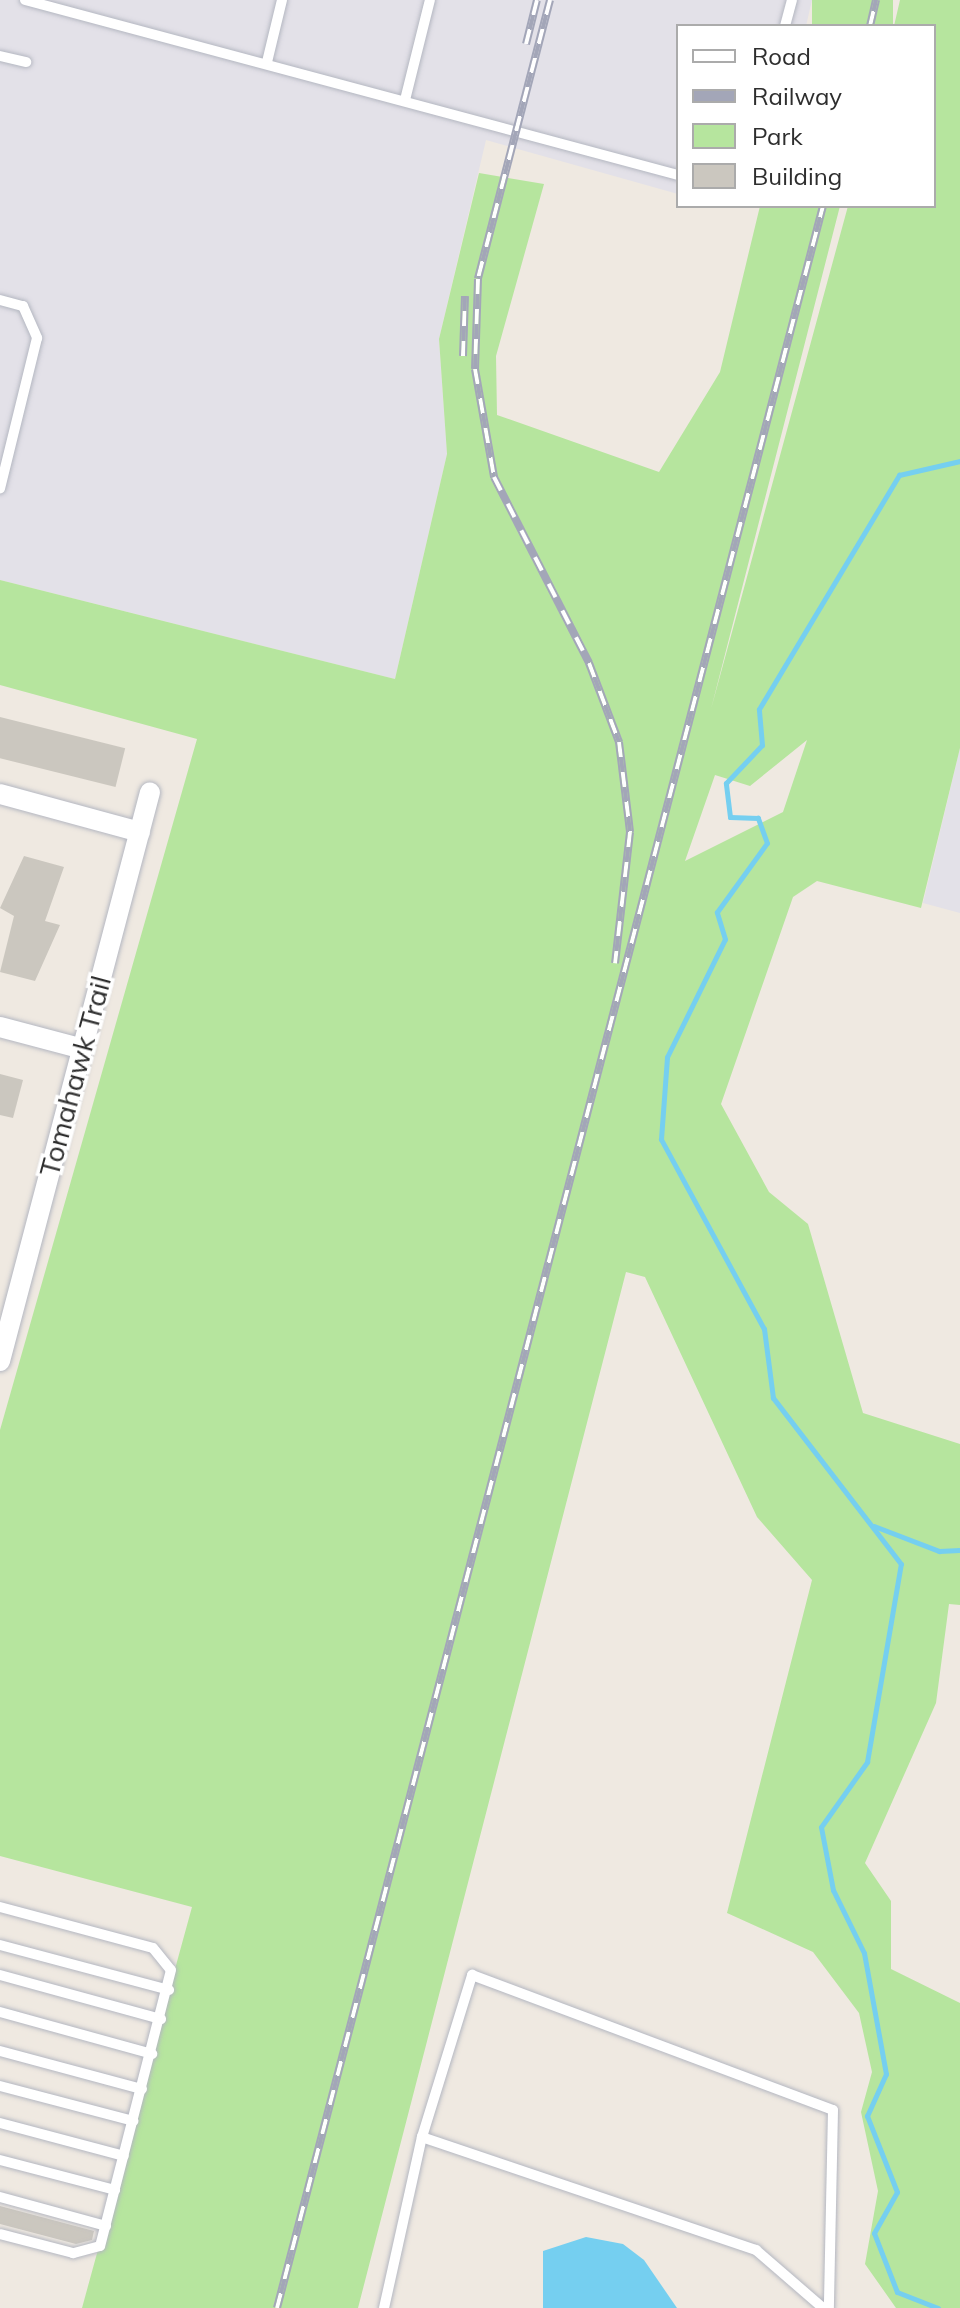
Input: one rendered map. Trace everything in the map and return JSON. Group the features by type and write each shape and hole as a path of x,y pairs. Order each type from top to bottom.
{"street":[{"name":"Tomahawk Trail","path":"0,1361 150,792"},
{"path":"0,794 140,832"},
{"path":"0,1027 83,1049"}],"lane":[{"path":"25,0 267,62 676,174"},
{"path":"267,62 282,0"},
{"path":"405,100 430,0"},
{"path":"786,24 792,0"},
{"path":"0,56 26,62"},
{"path":"0,300 23,306 37,338 0,489"},
{"path":"0,1907 153,1948 171,1970 169,1990 100,2246 86,2254 0,2234"},
{"path":"0,1945 169,1990"},
{"path":"0,1975 161,2019"},
{"path":"384,2308 422,2137 472,1975 833,2110 829,2308"},
{"path":"0,2012 152,2054"},
{"path":"0,2051 142,2089"},
{"path":"0,2086 133,2121"},
{"path":"0,2123 124,2156"},
{"path":"422,2137 756,2250 823,2308"},
{"path":"0,2160 115,2190"},
{"path":"0,2197 106,2226"}],"shaded area":[{"path":"0,0 812,0 806,24 676,24 676,193 486,140 439,339 447,454 395,679 0,580"},
{"path":"960,748 960,913 923,903"}],"green space":[{"path":"812,0 893,0 893,24 812,24"},
{"path":"900,0 960,0 960,748 921,908 817,881 793,897 721,1104 769,1192 808,1224 863,1413 960,1444 960,1605 949,1604 936,1703 865,1863 891,1901 891,1969 960,2003 960,2308 896,2308 865,2264 878,2191 861,2112 872,2072 859,2013 813,1952 727,1913 812,1580 757,1517 645,1277 626,1272 358,2308 82,2308 192,1907 0,1856 0,1430 197,739 0,685 0,580 395,679 447,454 439,339 479,173 544,184 496,356 497,415 659,472 720,372 760,208 839,208 711,709 847,208 936,208 936,24 894,24","holes":["807,740 783,812 685,861 715,775 750,786"]}],"water":[{"path":"586,2237 623,2244 644,2260 677,2308 543,2308 543,2251"}],"building":[{"path":"0,717 125,748 115,787 0,758"},
{"path":"24,856 64,867 45,921 60,925 35,981 0,972 14,916 0,908"},
{"path":"0,1074 23,1080 13,1118 0,1115"},
{"path":"0,2206 94,2231 92,2240 76,2244 0,2224"}],"waterway":[{"path":"938,2308 897,2292 874,2233 897,2192 867,2116 886,2074 864,1953 833,1890 821,1827 867,1762 901,1564 773,1398 764,1329 661,1139 667,1057 725,939 717,912 767,843 758,818 730,817 726,783 762,745 759,709 899,475 960,461"},
{"path":"874,1526 939,1551 960,1550"}],"railway":[{"path":"526,44 537,0"},
{"path":"550,0 478,279 475,369 494,477 589,663 619,742 630,832 615,963"},
{"path":"870,24 876,0"},
{"path":"277,2308 822,208"},
{"path":"463,356 465,296"}]}
